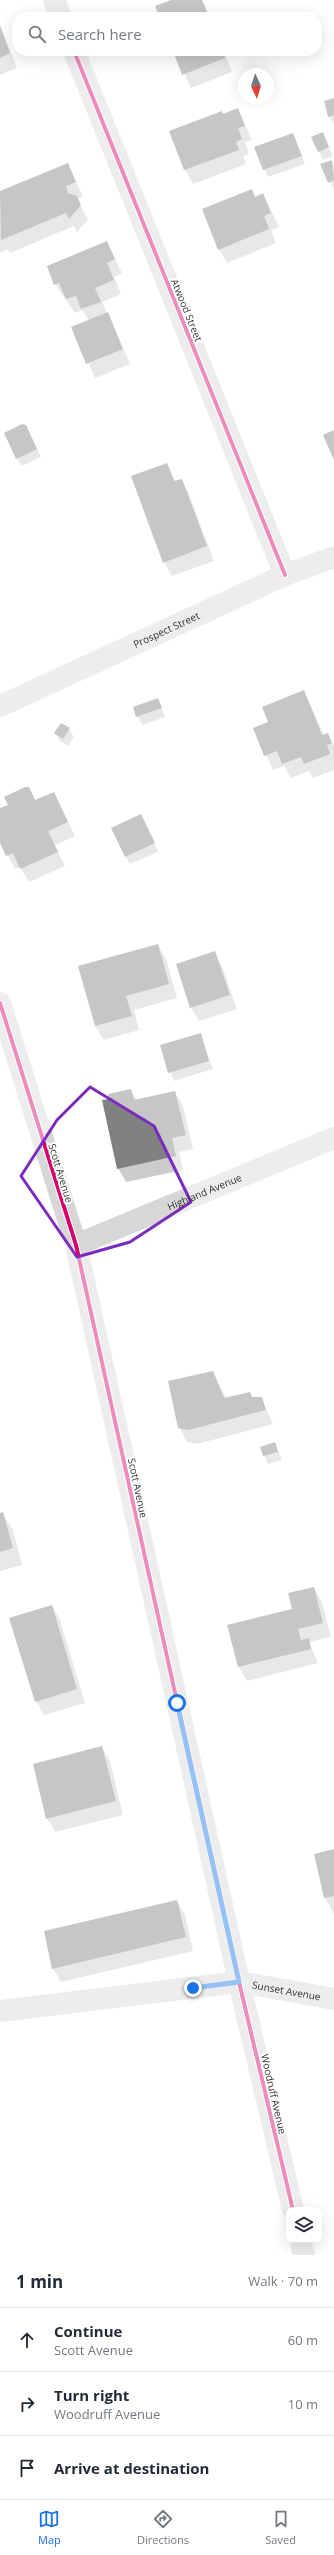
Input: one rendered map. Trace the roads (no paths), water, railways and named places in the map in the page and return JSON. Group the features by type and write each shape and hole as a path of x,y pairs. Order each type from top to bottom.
{"street":[{"path":"54,0 59,12"},
{"name":"Atwood Street","path":"76,56 285,575"},
{"name":"Prospect Street","path":"0,706 285,575 334,557"},
{"name":"Scott Avenue","path":"0,1003 76,1245 239,1982"},
{"name":"Highland Avenue","path":"76,1245 334,1138"},
{"path":"0,2011 239,1982"},
{"name":"Sunset Avenue","path":"239,1982 334,1999"},
{"name":"Woodruff Avenue","path":"239,1982 292,2207"},
{"path":"301,2243 304,2255"}]}
